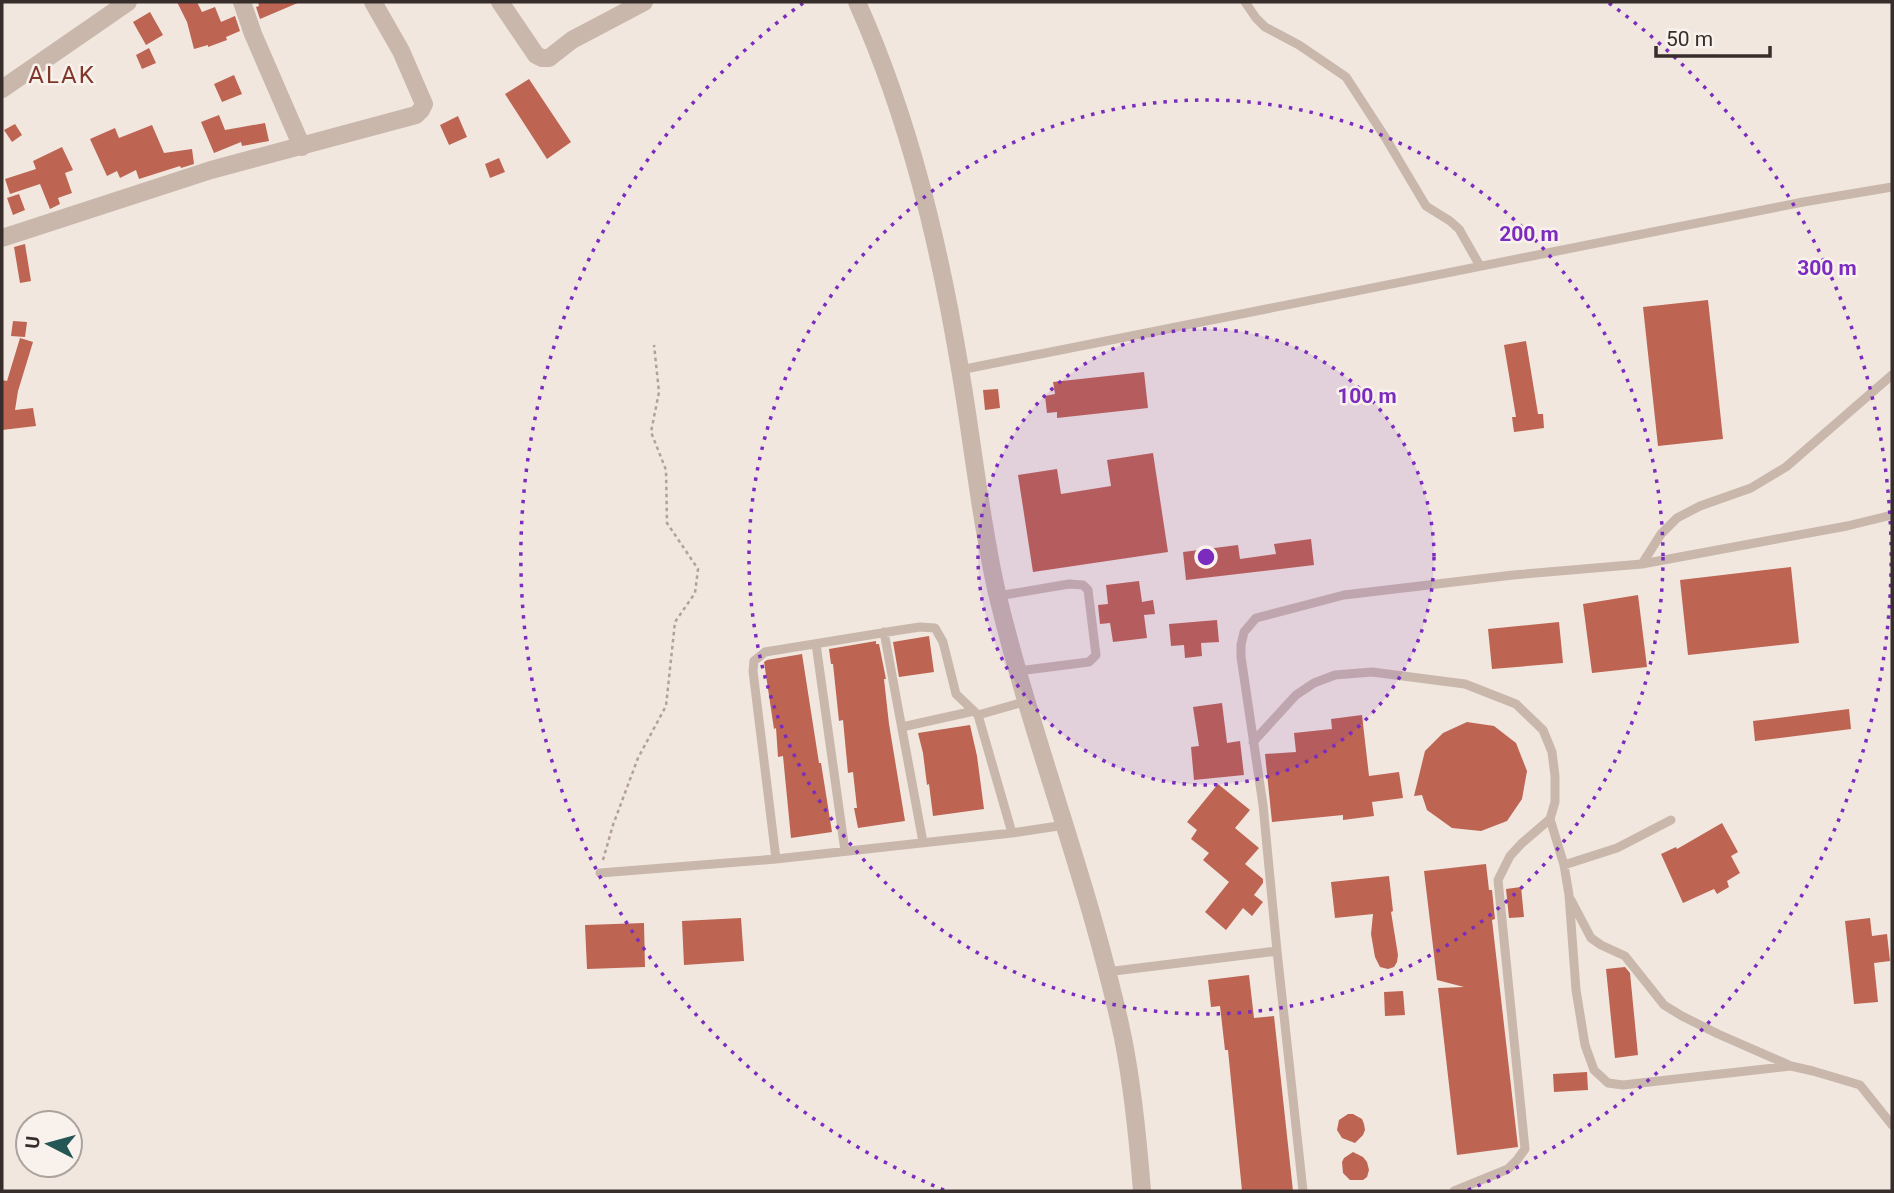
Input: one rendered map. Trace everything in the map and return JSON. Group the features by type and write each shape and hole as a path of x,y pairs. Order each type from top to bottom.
{"street":[{"path":"2,89 128,2"},
{"path":"242,2 302,147"},
{"path":"2,238 211,170 416,116 424,104 401,51 373,2"},
{"path":"500,2 536,55 548,58 572,40 644,2"},
{"path":"857,2 900,113 917,168 943,275 984,536 1018,671 1106,972 1125,1052 1142,1191"}],"lane":[{"path":"1245,2 1265,27 1299,45 1346,76 1426,206 1454,224 1480,266"},
{"path":"960,370 1803,202 1892,187"},
{"path":"1642,564 1661,534 1677,518 1700,506 1751,488 1786,467 1892,375"},
{"path":"1303,1191 1263,805 1241,657 1244,632 1256,618 1344,595 1513,575 1642,564 1847,526 1892,515"},
{"path":"998,596 1069,584 1083,586 1088,590 1096,656 1089,662 1018,671"},
{"path":"776,859 754,661 765,652 920,627 935,628 943,642 956,694 976,713 1012,833"},
{"path":"884,632 923,842"},
{"path":"817,643 845,851"},
{"path":"1253,742 1296,695 1314,683 1335,675 1372,672 1465,684 1516,704 1543,730 1552,752 1555,776 1555,802 1550,819 1510,856 1498,880 1525,1149 1508,1169 1454,1191"},
{"path":"902,727 1027,701"},
{"path":"1550,819 1564,865 1569,895 1576,990 1585,1045 1594,1070 1608,1083 1623,1085 1791,1066"},
{"path":"1564,865 1616,848 1671,820"},
{"path":"600,873 776,859 1065,825"},
{"path":"1569,895 1591,938 1625,956 1664,1005 1706,1028 1791,1066 1860,1085 1892,1125"},
{"path":"1106,972 1278,951"}],"path":[{"path":"600,873 612,825 638,758 666,706 675,622 695,593 698,569 667,523 666,470 650,432 659,392 654,345"}],"building":[{"path":"177,2 197,2 202,12 215,7 221,22 235,16 240,31 226,37 227,40 194,49 187,22"},
{"path":"258,2 300,2 260,19 256,7 259,6"},
{"path":"150,12 163,35 146,45 133,22"},
{"path":"149,48 156,63 142,69 136,55"},
{"path":"234,75 242,94 222,102 214,84"},
{"path":"529,79 571,142 547,159 505,94"},
{"path":"219,115 225,130 265,123 269,141 242,146 241,142 214,153 201,122"},
{"path":"458,116 467,137 449,145 440,125"},
{"path":"15,124 22,135 12,142 4,130"},
{"path":"152,125 164,153 192,149 194,164 139,179 136,170 120,178 117,171 107,176 90,139 115,128 119,138"},
{"path":"62,147 73,170 65,173 72,193 58,198 60,204 50,209 40,184 10,194 5,179 36,169 33,161"},
{"path":"499,158 505,172 490,178 485,164"},
{"path":"19,194 25,210 13,215 7,198"},
{"path":"25,244 31,281 20,283 14,247"},
{"path":"1708,300 1723,439 1658,446 1643,307"},
{"path":"13,321 27,322 25,337 11,336"},
{"path":"20,338 33,342 15,410 33,408 36,426 2,430 2,380 7,381"},
{"path":"1526,341 1538,414 1543,414 1544,428 1514,432 1512,417 1516,417 1504,345"},
{"path":"1144,372 1148,408 1057,418 1057,412 1047,413 1045,396 1055,394 1053,382"},
{"path":"998,389 1000,408 985,410 983,390"},
{"path":"1153,453 1168,552 1033,572 1018,475 1057,469 1061,494 1111,486 1107,460"},
{"path":"1311,539 1314,565 1186,580 1183,552 1238,545 1240,559 1276,554 1274,544"},
{"path":"1791,567 1799,643 1688,655 1680,580"},
{"path":"1139,581 1142,602 1153,600 1155,614 1144,615 1147,638 1113,642 1110,623 1100,624 1098,605 1108,604 1106,585"},
{"path":"1638,595 1647,667 1592,673 1583,604"},
{"path":"1217,620 1219,642 1201,643 1202,656 1185,658 1184,645 1171,646 1169,624"},
{"path":"1559,622 1563,663 1492,669 1488,629"},
{"path":"929,636 934,672 899,677 893,642"},
{"path":"876,641 876,644 879,644 886,679 889,724 905,821 858,828 854,808 857,808 853,772 848,773 843,720 839,721 829,649"},
{"path":"802,654 832,832 791,838 783,756 778,757 776,728 774,729 764,662"},
{"path":"1222,703 1227,743 1240,741 1244,775 1194,780 1191,747 1199,746 1193,707"},
{"path":"1849,709 1851,729 1755,741 1753,721"},
{"path":"1362,715 1369,776 1399,772 1403,798 1372,802 1374,816 1343,820 1343,815 1272,822 1265,754 1296,752 1294,733 1332,729 1331,719"},
{"path":"1467,722 1494,726 1516,743 1527,771 1522,799 1507,821 1481,831 1452,828 1427,810 1422,795 1414,796 1425,751 1443,733"},
{"path":"970,725 984,809 933,816 918,733"},
{"path":"1218,784 1250,810 1235,828 1259,848 1245,864 1263,879 1254,895 1263,902 1252,916 1243,908 1226,930 1205,912 1229,882 1203,860 1209,853 1191,839 1197,830 1187,822"},
{"path":"1722,823 1738,852 1731,856 1740,873 1727,881 1729,887 1717,894 1714,889 1683,903 1661,854 1676,847 1677,849"},
{"path":"1486,864 1489,890 1492,890 1495,919 1492,920 1518,1147 1457,1155 1438,988 1464,987 1437,980 1424,871"},
{"path":"1389,876 1398,955 1394,967 1388,969 1380,967 1375,957 1371,934 1373,914 1335,918 1331,882"},
{"path":"1521,887 1524,917 1509,918 1506,889"},
{"path":"741,918 744,961 684,965 682,921"},
{"path":"1870,918 1872,936 1887,934 1890,961 1874,963 1878,1002 1854,1004 1845,921"},
{"path":"644,923 645,967 587,969 585,925"},
{"path":"1625,967 1630,973 1638,1055 1615,1058 1606,969"},
{"path":"1249,975 1254,1018 1274,1016 1293,1191 1242,1191 1228,1050 1225,1050 1220,1006 1211,1007 1208,980"},
{"path":"1403,991 1405,1015 1385,1016 1384,992"},
{"path":"1587,1072 1588,1090 1554,1092 1553,1074"},
{"path":"1348,1114 1362,1119 1364,1124 1363,1135 1355,1143 1342,1138 1337,1130 1339,1120"},
{"path":"1353,1152 1367,1162 1369,1170 1363,1180 1350,1180 1343,1173 1342,1162"}],"district":[{"name":"ALAK","path":"62,75"}]}
